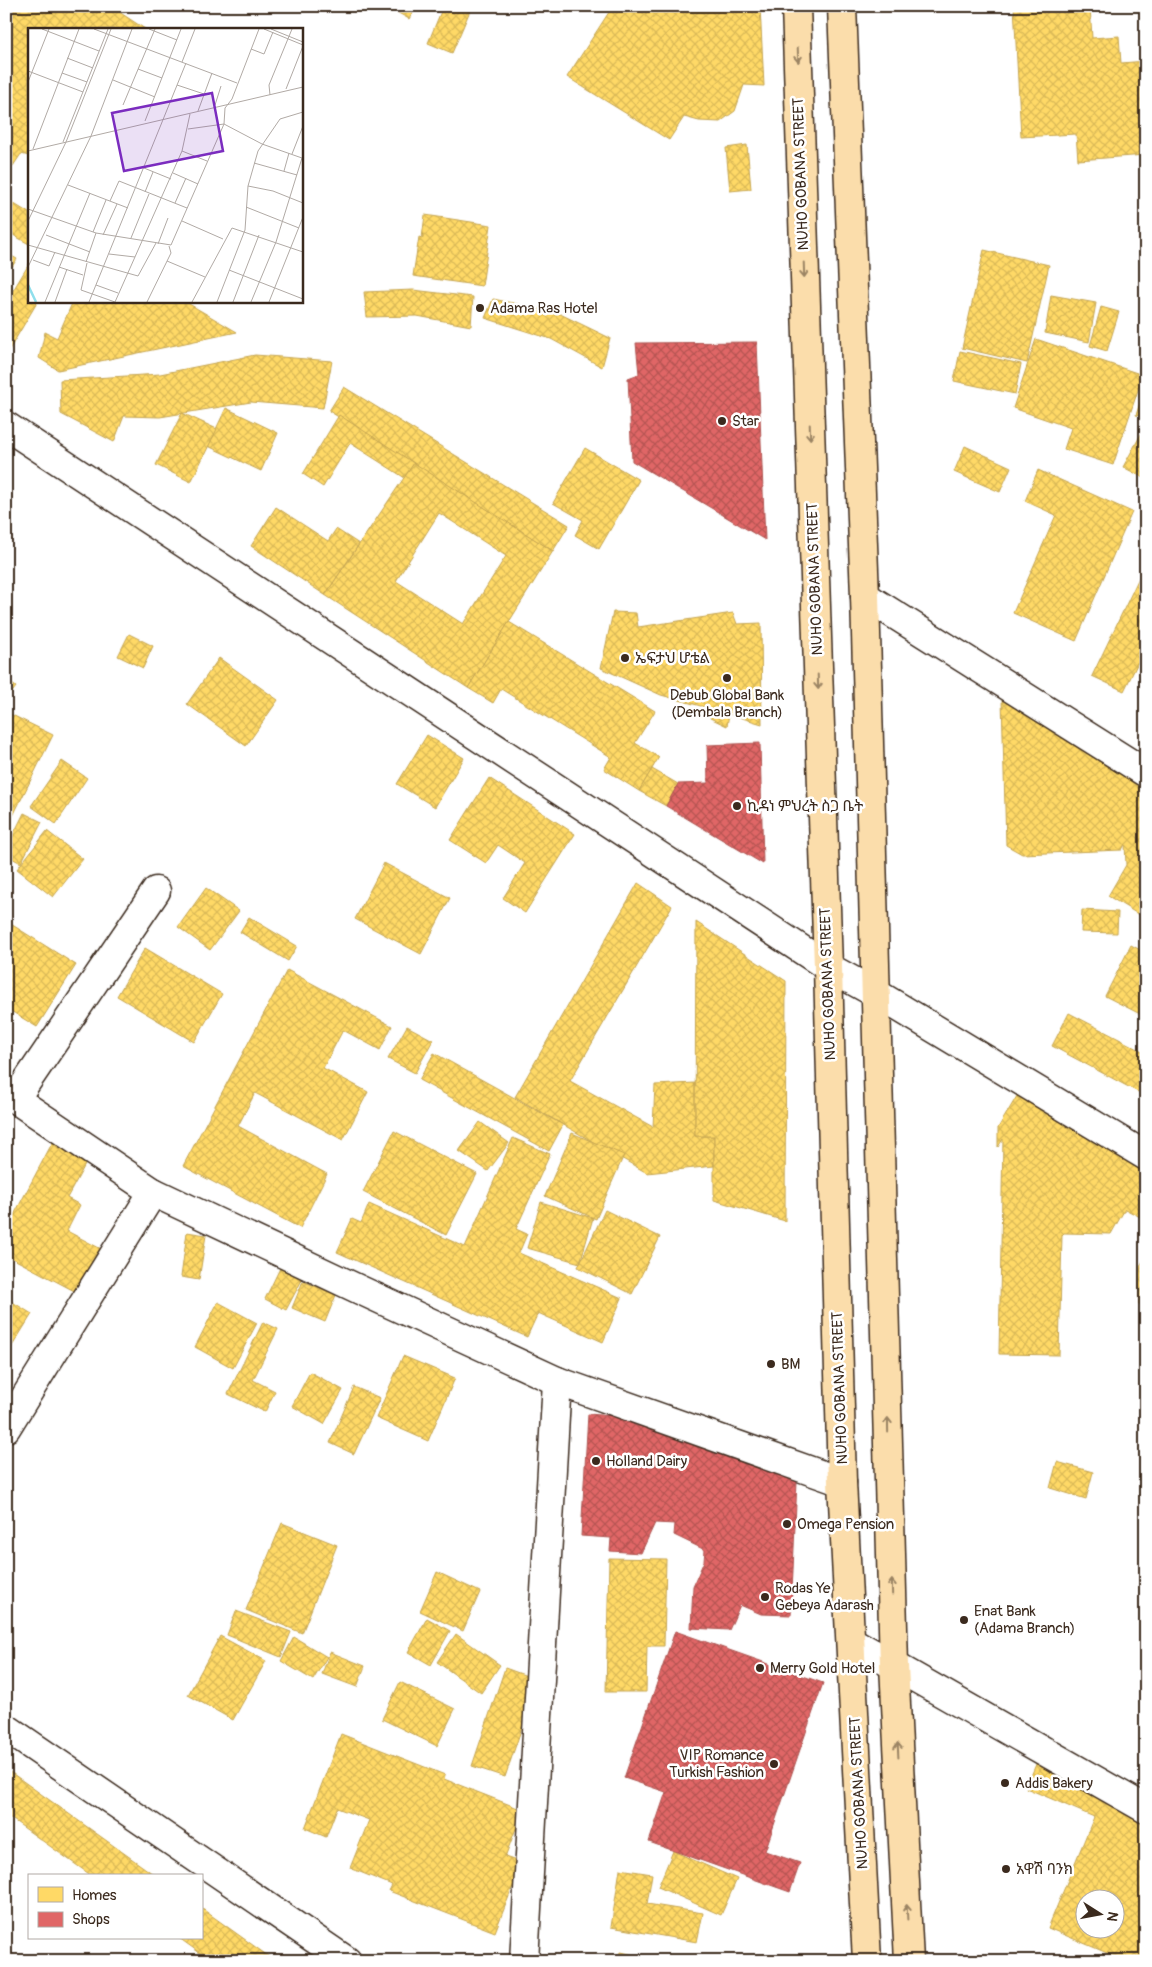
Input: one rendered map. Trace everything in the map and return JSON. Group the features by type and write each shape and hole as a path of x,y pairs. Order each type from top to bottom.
{"main road":[{"name":"NUHO GOBANA STREET","path":"796,6 828,967 842,1482 867,1961"},
{"path":"842,6 865,596 894,1665 909,1961"}],"street":[{"path":"6,426 828,967 877,994 1146,1156"},
{"path":"865,596 1146,773"},
{"path":"156,891 11,1096 153,1192 557,1382 842,1482"},
{"path":"6,1428 153,1192"},
{"path":"524,1961 557,1382"},
{"path":"850,1641 1146,1809"},
{"path":"6,1728 347,1961"}],"building: Homes":[{"path":"15,6 110,6 143,28 28,28 28,35 6,21"},
{"path":"386,6 417,6 409,19"},
{"path":"437,6 472,6 452,53 428,43 442,9"},
{"path":"613,6 760,6 764,86 744,85 735,111 720,122 699,121 684,117 669,140 567,77"},
{"path":"1014,6 1090,6 1092,38 1119,36 1121,63 1146,61 1146,155 1078,160 1076,134 1021,137"},
{"path":"6,21 28,35 28,156 21,154 13,166 6,162"},
{"path":"747,145 751,189 730,191 726,148"},
{"path":"6,199 28,212 28,243 6,231"},
{"path":"425,215 491,225 482,286 413,276 419,237 422,238"},
{"path":"984,250 1049,265 1027,363 962,348"},
{"path":"6,253 17,259 6,276"},
{"path":"28,266 28,302 37,302 6,355 6,317 11,307 6,302"},
{"path":"413,290 473,297 471,326 417,316 367,317 364,292"},
{"path":"1051,295 1096,303 1089,342 1045,333"},
{"path":"493,299 556,312 610,338 602,367 551,339 485,318"},
{"path":"73,302 186,302 237,332 58,370 39,358 45,332 57,338"},
{"path":"1101,307 1119,312 1107,351 1090,346"},
{"path":"1036,339 1143,375 1113,465 1064,449 1071,428 1013,408"},
{"path":"960,351 1021,364 1015,394 954,381"},
{"path":"255,355 332,361 323,408 251,402 160,417 124,416 114,442 61,414 60,380 160,374"},
{"path":"1146,385 1146,418 1136,415"},
{"path":"344,387 569,525 553,551 329,411"},
{"path":"226,408 278,433 261,471 208,446"},
{"path":"182,413 217,429 191,482 156,465"},
{"path":"339,415 414,463 405,478 350,443 323,487 303,474"},
{"path":"1146,425 1146,479 1123,467"},
{"path":"965,446 1011,467 1000,492 954,472"},
{"path":"585,448 639,480 599,549 575,535 583,520 553,503"},
{"path":"414,463 553,551 468,688 325,595","holes":["439,513 506,556 463,624 396,581"]},
{"path":"1038,470 1132,512 1076,641 1013,613 1056,515 1025,501"},
{"path":"276,507 328,541 336,529 359,544 325,595 251,546"},
{"path":"1146,563 1146,646 1124,691 1092,676"},
{"path":"613,612 636,613 638,627 733,613 737,624 761,623 762,724 729,714 727,726 710,718 708,708 661,695 601,668"},
{"path":"509,622 655,711 635,743 659,757 639,791 604,769 611,757 501,689 493,703 468,688"},
{"path":"129,634 153,646 143,668 118,656"},
{"path":"219,658 278,700 246,746 187,704"},
{"path":"6,679 16,687 6,700"},
{"path":"1002,699 1017,699 1146,777 1146,919 1108,896 1126,865 1125,844 1122,850 1022,854 1006,845"},
{"path":"6,712 53,735 6,830"},
{"path":"427,735 464,758 435,807 397,784"},
{"path":"62,761 87,778 56,824 31,806"},
{"path":"652,769 678,784 666,806 639,791"},
{"path":"489,778 575,834 525,913 503,898 525,863 498,845 486,863 450,840"},
{"path":"24,813 42,822 21,863 6,855 6,849"},
{"path":"47,831 83,859 53,897 17,869"},
{"path":"384,863 450,898 421,954 355,919"},
{"path":"638,883 672,906 570,1081 653,1127 655,1085 695,1083 695,1136 714,1136 714,1166 647,1173 515,1097"},
{"path":"206,888 239,911 210,950 178,927"},
{"path":"1082,910 1118,912 1117,933 1081,932"},
{"path":"249,917 297,946 288,961 240,932"},
{"path":"6,921 76,965 37,1027 6,1008"},
{"path":"696,922 786,981 785,1221 714,1200 714,1136 695,1136"},
{"path":"1131,945 1146,953 1146,1008 1142,1015 1105,996"},
{"path":"145,948 222,994 194,1042 117,996"},
{"path":"287,970 392,1026 380,1050 343,1030 323,1068 368,1092 343,1140 255,1093 238,1126 327,1174 300,1228 183,1166"},
{"path":"1069,1013 1146,1053 1146,1076 1138,1092 1052,1046"},
{"path":"407,1026 433,1040 415,1073 388,1059"},
{"path":"434,1053 563,1125 549,1151 419,1080"},
{"path":"1020,1091 1146,1163 1146,1220 1125,1209 1111,1234 1064,1233 1062,1235 1059,1355 999,1354 1003,1139 998,1147 998,1128"},
{"path":"480,1122 509,1143 488,1171 459,1151"},
{"path":"394,1131 477,1174 446,1235 363,1192"},
{"path":"572,1133 624,1155 596,1219 545,1196"},
{"path":"57,1134 92,1152 67,1198 80,1205 67,1231 105,1251 82,1295 6,1255 6,1230"},
{"path":"513,1138 550,1154 516,1229 527,1234 519,1253 622,1298 603,1342 538,1313 527,1337 337,1252 352,1219 361,1223 369,1204 465,1247"},
{"path":"541,1202 593,1218 580,1263 527,1248"},
{"path":"605,1210 660,1237 632,1294 578,1267"},
{"path":"187,1232 206,1235 199,1280 181,1277"},
{"path":"1146,1256 1146,1308 1139,1304 1140,1266"},
{"path":"282,1264 304,1276 286,1310 265,1299"},
{"path":"303,1281 336,1295 325,1322 292,1308"},
{"path":"6,1298 32,1314 6,1356"},
{"path":"218,1302 257,1323 233,1368 195,1347"},
{"path":"263,1322 278,1329 253,1380 275,1391 265,1412 228,1394"},
{"path":"403,1356 455,1378 428,1441 376,1418"},
{"path":"310,1372 343,1390 324,1424 292,1406"},
{"path":"354,1387 380,1398 354,1454 330,1443"},
{"path":"1057,1462 1093,1472 1086,1499 1050,1488"},
{"path":"282,1523 337,1545 302,1633 246,1610"},
{"path":"609,1558 666,1559 664,1646 647,1646 646,1692 606,1692"},
{"path":"437,1572 480,1592 463,1631 420,1611"},
{"path":"236,1611 291,1632 281,1657 227,1635"},
{"path":"427,1618 450,1631 431,1665 408,1652"},
{"path":"456,1634 500,1665 481,1693 437,1662"},
{"path":"220,1636 266,1661 233,1720 188,1695"},
{"path":"294,1637 327,1657 313,1680 281,1661"},
{"path":"330,1652 365,1666 357,1687 322,1674"},
{"path":"505,1668 538,1680 505,1777 472,1766"},
{"path":"400,1682 455,1709 437,1746 382,1719"},
{"path":"341,1734 445,1775 444,1779 523,1810 505,1857 522,1863 495,1932 389,1891 392,1885 350,1868 369,1820 337,1808 326,1837 305,1828"},
{"path":"1042,1750 1146,1793 1146,1944 1139,1961 1126,1961 1076,1940 1124,1940 1124,1890 1074,1890 1074,1939 1048,1928 1094,1817 1026,1788"},
{"path":"6,1769 153,1874 89,1874 6,1815"},
{"path":"673,1851 737,1879 721,1915 658,1887"},
{"path":"620,1869 652,1874 647,1904 703,1913 697,1942 611,1927"},
{"path":"202,1909 275,1961 211,1961 182,1940 202,1940"},
{"path":"621,1952 660,1961 619,1961"}],"building: Shops":[{"path":"757,342 765,540 632,461 628,378 639,374 636,343"},
{"path":"760,743 763,864 666,806 678,784 708,783 707,745"},
{"path":"588,1414 614,1416 637,1426 646,1426 659,1432 694,1434 797,1481 791,1615 761,1614 740,1605 729,1630 691,1628 693,1586 704,1561 705,1550 674,1535 675,1524 655,1523 641,1553 610,1551 611,1538 581,1536"},
{"path":"675,1631 823,1683 765,1851 800,1863 790,1892 649,1842 666,1792 624,1778"}],"place":[{"name":"Adama Ras Hotel","path":"480,308"},
{"name":"Star","path":"722,421"},
{"name":"ኤፍታህ ሆቴል","path":"625,658"},
{"name":"Debub Global Bank (Dembala Branch)","path":"727,678"},
{"name":"ኪዳነ ምህረት ስጋ ቤት","path":"737,806"},
{"name":"BM","path":"771,1364"},
{"name":"Holland Dairy","path":"596,1461"},
{"name":"Omega Pension","path":"787,1524"},
{"name":"Rodas Ye Gebeya Adarash","path":"765,1597"},
{"name":"Enat Bank (Adama Branch)","path":"964,1620"},
{"name":"Merry Gold Hotel","path":"760,1668"},
{"name":"VIP Romance Turkish Fashion","path":"774,1764"},
{"name":"Addis Bakery","path":"1005,1783"},
{"name":"አዋሽ ባንክ","path":"1006,1869"}]}
